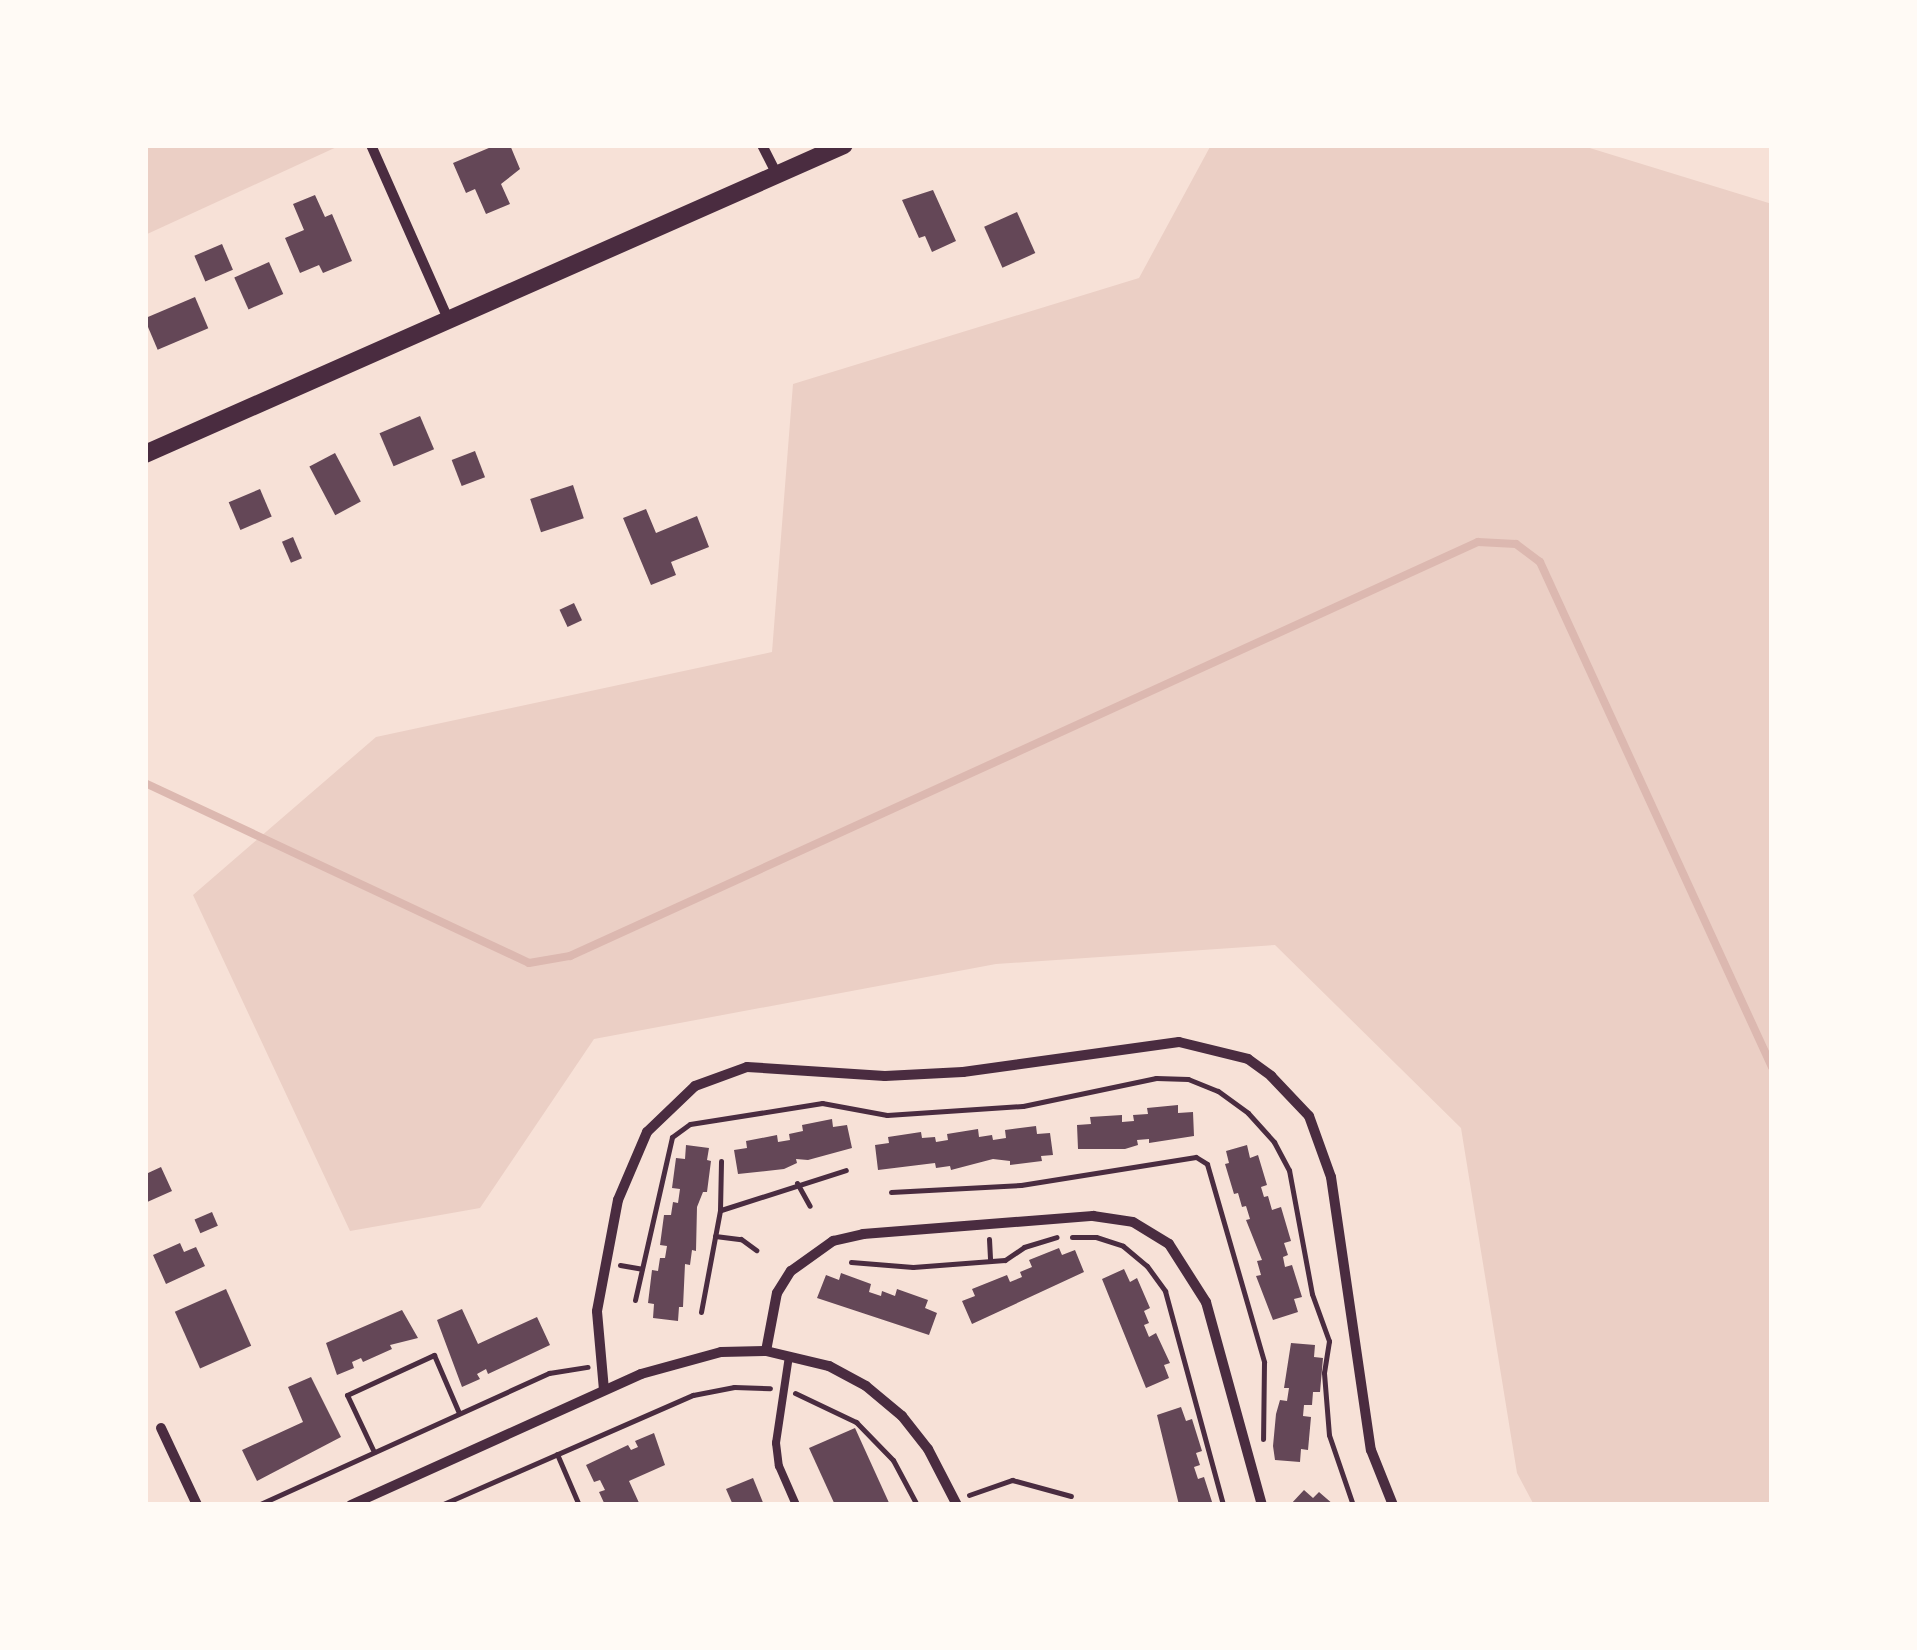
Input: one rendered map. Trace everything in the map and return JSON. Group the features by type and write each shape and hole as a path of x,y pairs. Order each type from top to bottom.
{"street":[{"path":"371,145 448,320"},
{"path":"762,145 777,174"},
{"path":"145,454 844,145"},
{"path":"604,1390 599,1284 626,1174 646,1132 695,1086 747,1067 884,1076 963,1072 1179,1042 1214,1048 1248,1060 1271,1076 1309,1116 1331,1176 1371,1450 1394,1505"},
{"path":"766,1351 777,1293 791,1271 833,1241 864,1234 1093,1216 1133,1222 1170,1244 1206,1302 1262,1505"},
{"path":"351,1505 604,1390 680,1360 721,1352 766,1351 829,1366 866,1386 902,1416 928,1449 956,1503"},
{"path":"162,1428 197,1505"}],"lane":[{"path":"789,1356 776,1443 779,1466 796,1505"}],"path":[{"path":"635,1300 672,1136 690,1124 822,1103 887,1115 1024,1106 1156,1078 1188,1078 1218,1091 1248,1112 1274,1142 1290,1170 1312,1294 1329,1341 1324,1373 1329,1435 1353,1505"},
{"path":"891,1192 1021,1185 1196,1158 1207,1164 1264,1362 1263,1448"},
{"path":"701,1312 720,1210 721,1161"},
{"path":"720,1210 846,1170"},
{"path":"798,1183 810,1206"},
{"path":"716,1236 741,1239 756,1250"},
{"path":"850,1262 913,1267 1005,1260 1024,1247 1057,1237 1096,1237 1123,1246 1148,1266 1165,1291 1222,1505"},
{"path":"374,1452 347,1395 416,1363 434,1355 459,1414"},
{"path":"258,1505 549,1373 600,1364"},
{"path":"441,1505 694,1395 734,1387 783,1389 821,1402 856,1422 894,1460 917,1505"},
{"path":"557,1454 579,1505"},
{"path":"956,1503 998,1481 1012,1480 1071,1496"}],"shaded area":[{"path":"145,145 341,145 145,235"},
{"path":"1211,145 1580,145 1772,204 1772,1505 1534,1505 1517,1473 1461,1128 1275,945 996,964 594,1039 480,1208 350,1231 193,895 376,737 772,652 793,384 1139,278"}],"building":[{"path":"496,145 510,145 520,169 501,184 510,204 486,214 475,189 466,193 453,163"},
{"path":"933,190 956,241 932,252 925,236 919,238 902,200"},
{"path":"315,195 325,217 332,214 352,261 323,273 319,265 300,273 285,238 304,230 293,204"},
{"path":"1017,212 1035,253 1002,268 984,227"},
{"path":"222,244 233,270 205,281 194,256"},
{"path":"269,262 283,294 249,309 234,277"},
{"path":"195,297 208,328 158,350 145,318"},
{"path":"420,416 434,449 394,466 379,433"},
{"path":"475,451 485,477 462,486 452,460"},
{"path":"335,453 361,502 335,515 309,467"},
{"path":"573,485 584,518 541,532 530,499"},
{"path":"260,489 272,517 240,530 229,502"},
{"path":"646,509 656,533 697,516 709,547 671,562 676,575 651,585 623,518"},
{"path":"293,537 302,558 291,563 282,542"},
{"path":"574,603 582,620 568,627 559,610"},
{"path":"1178,1105 1178,1113 1193,1112 1194,1136 1149,1143 1149,1139 1137,1140 1138,1145 1125,1149 1078,1149 1077,1125 1091,1124 1090,1117 1122,1115 1122,1122 1134,1121 1133,1115 1148,1114 1147,1108"},
{"path":"832,1119 833,1127 847,1125 852,1148 808,1160 796,1159 797,1163 784,1169 738,1174 734,1150 747,1148 746,1141 777,1135 778,1142 790,1140 789,1134 803,1131 802,1125"},
{"path":"1036,1126 1037,1134 1050,1133 1053,1155 1041,1156 1042,1161 1010,1165 1010,1161 993,1159 951,1170 950,1166 936,1168 935,1163 878,1170 875,1145 889,1143 888,1137 921,1132 922,1138 935,1137 936,1142 948,1140 947,1134 978,1129 979,1137 992,1135 993,1140 1006,1138 1005,1130"},
{"path":"686,1145 709,1148 707,1160 711,1161 707,1192 703,1192 697,1207 696,1251 692,1250 690,1265 685,1264 683,1307 679,1307 678,1321 653,1318 654,1304 648,1303 652,1270 658,1271 660,1258 665,1258 667,1246 660,1245 664,1215 671,1215 673,1202 678,1203 680,1189 672,1188 676,1158 685,1159"},
{"path":"1247,1145 1250,1158 1258,1155 1267,1185 1261,1187 1264,1197 1268,1196 1272,1210 1281,1207 1291,1241 1284,1243 1288,1255 1283,1257 1285,1267 1292,1265 1302,1297 1294,1299 1298,1312 1273,1320 1256,1276 1261,1275 1257,1261 1262,1260 1246,1220 1250,1219 1246,1206 1242,1207 1238,1193 1234,1194 1225,1164 1229,1163 1226,1151"},
{"path":"145,1165 148,1173 161,1167 172,1191 145,1203"},
{"path":"212,1212 218,1226 200,1233 195,1219"},
{"path":"180,1243 184,1252 196,1247 205,1266 166,1284 153,1255"},
{"path":"1059,1248 1062,1255 1075,1250 1084,1272 972,1324 962,1301 975,1296 972,1289 1007,1275 1010,1282 1022,1277 1020,1272 1032,1267 1029,1260"},
{"path":"1124,1269 1130,1282 1137,1278 1150,1308 1144,1311 1149,1323 1144,1325 1149,1337 1156,1333 1170,1363 1164,1365 1169,1378 1146,1388 1102,1279"},
{"path":"841,1273 871,1284 869,1292 881,1296 882,1291 895,1296 897,1289 928,1300 925,1308 937,1313 929,1335 817,1298 826,1275 839,1280"},
{"path":"226,1289 251,1346 200,1368 175,1312"},
{"path":"462,1309 478,1344 537,1317 550,1345 488,1374 486,1369 477,1374 480,1379 462,1387 437,1320"},
{"path":"402,1310 418,1338 390,1345 392,1349 363,1362 361,1358 352,1362 354,1368 337,1375 326,1343"},
{"path":"1291,1343 1315,1345 1314,1357 1323,1358 1320,1392 1313,1392 1312,1405 1304,1405 1303,1416 1311,1417 1308,1450 1301,1449 1300,1462 1275,1460 1273,1446 1280,1400 1287,1401 1289,1388 1284,1388"},
{"path":"311,1377 341,1437 257,1481 242,1450 303,1422 288,1387"},
{"path":"1181,1407 1186,1421 1192,1419 1202,1451 1196,1453 1200,1465 1194,1467 1198,1479 1204,1477 1213,1505 1179,1505 1157,1415"},
{"path":"855,1428 890,1505 835,1505 809,1448"},
{"path":"654,1433 665,1465 629,1481 640,1505 605,1505 599,1492 605,1490 600,1480 594,1482 586,1465 628,1445 631,1450 638,1447 635,1441"},
{"path":"753,1478 764,1505 733,1505 726,1489"},
{"path":"1304,1490 1313,1498 1319,1492 1334,1505 1290,1505"}],"waterway":[{"path":"145,783 529,963 570,956 1478,542 1516,544 1540,562 1772,1067"}]}
